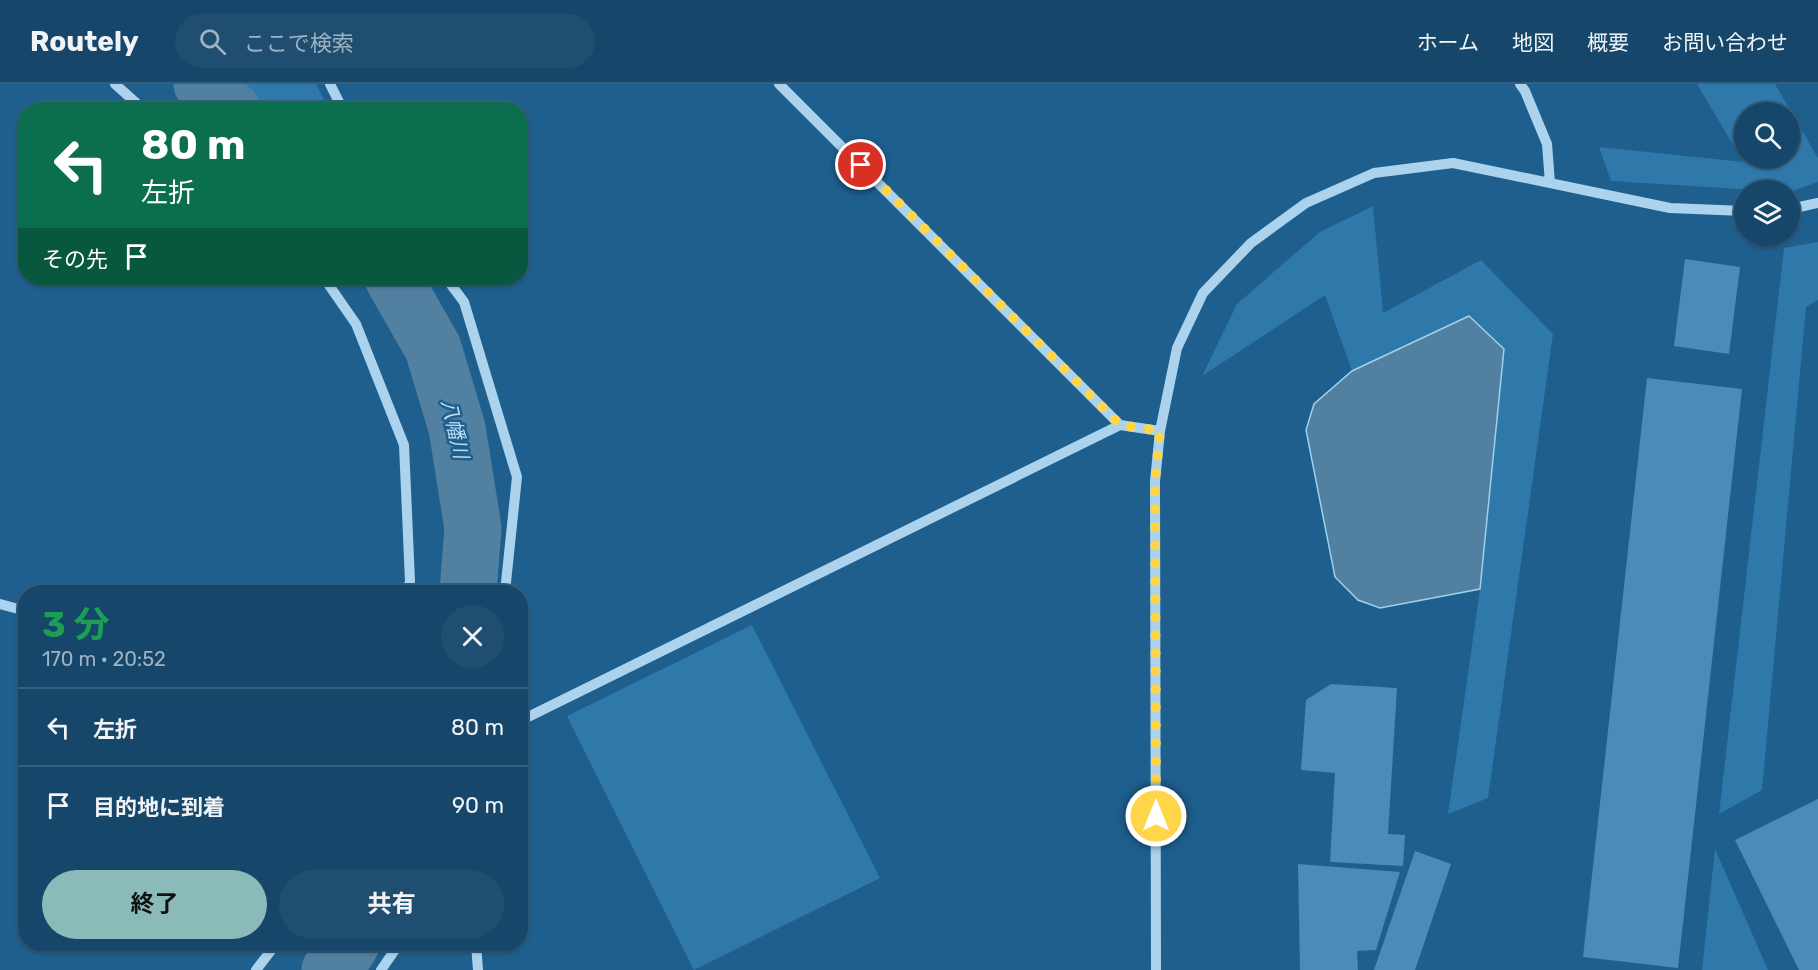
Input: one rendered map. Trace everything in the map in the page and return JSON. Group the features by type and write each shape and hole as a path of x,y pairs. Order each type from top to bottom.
{"street":[{"path":"115,84 135,102"},
{"path":"330,84 339,102"},
{"path":"779,84 1120,425"},
{"path":"1520,84 1547,144 1550,183"},
{"path":"1156,970 1155,482 1160,431 1177,348 1203,293 1251,243 1306,203 1374,173 1453,163 1670,208 1734,211"},
{"path":"1800,207 1818,203"},
{"path":"329,285 356,324 404,445 409,585"},
{"path":"451,285 464,302 517,477 506,585"},
{"path":"528,718 1120,425 1160,431"},
{"path":"0,604 18,609"},
{"path":"256,970 271,951"},
{"path":"381,970 394,951"},
{"path":"477,951 478,970"}],"shaded area":[{"path":"236,84 316,84 325,102 256,102"},
{"path":"1697,84 1775,84 1785,102 1734,102 1734,147"},
{"path":"1800,127 1818,158 1818,182 1800,188 1800,180 1734,180 1734,189 1611,181 1599,147 1734,161 1734,168 1800,168"},
{"path":"1373,206 1383,313 1481,260 1553,334 1488,798 1448,814 1480,589 1504,349 1469,316 1352,371 1325,295 1202,376 1237,304 1320,232"},
{"path":"1818,242 1818,300 1806,307 1762,790 1719,814 1784,248"},
{"path":"1469,316 1504,349 1480,589 1380,608 1358,600 1335,577 1306,430 1314,404 1352,371"},
{"path":"752,625 880,878 694,970 567,716"},
{"path":"1715,849 1768,970 1702,970"}],"building":[{"path":"1685,259 1740,267 1729,354 1674,346"},
{"path":"1647,378 1742,389 1678,968 1583,957"},
{"path":"1331,684 1397,688 1388,834 1405,835 1403,866 1330,862 1335,773 1301,770 1306,700"},
{"path":"1818,799 1818,970 1799,970 1735,840"},
{"path":"1415,851 1451,864 1415,970 1374,970"},
{"path":"1298,864 1400,872 1376,950 1357,951 1358,970 1300,970"}],"waterway":[{"name":"八幡川","path":"202,84 223,102"},
{"name":"八幡川","path":"397,285 433,348 457,428 473,528 469,585"},
{"name":"八幡川","path":"330,970 347,951"}],"route":[{"path":"861,165 1120,425 1160,431 1155,482 1156,816"}]}
